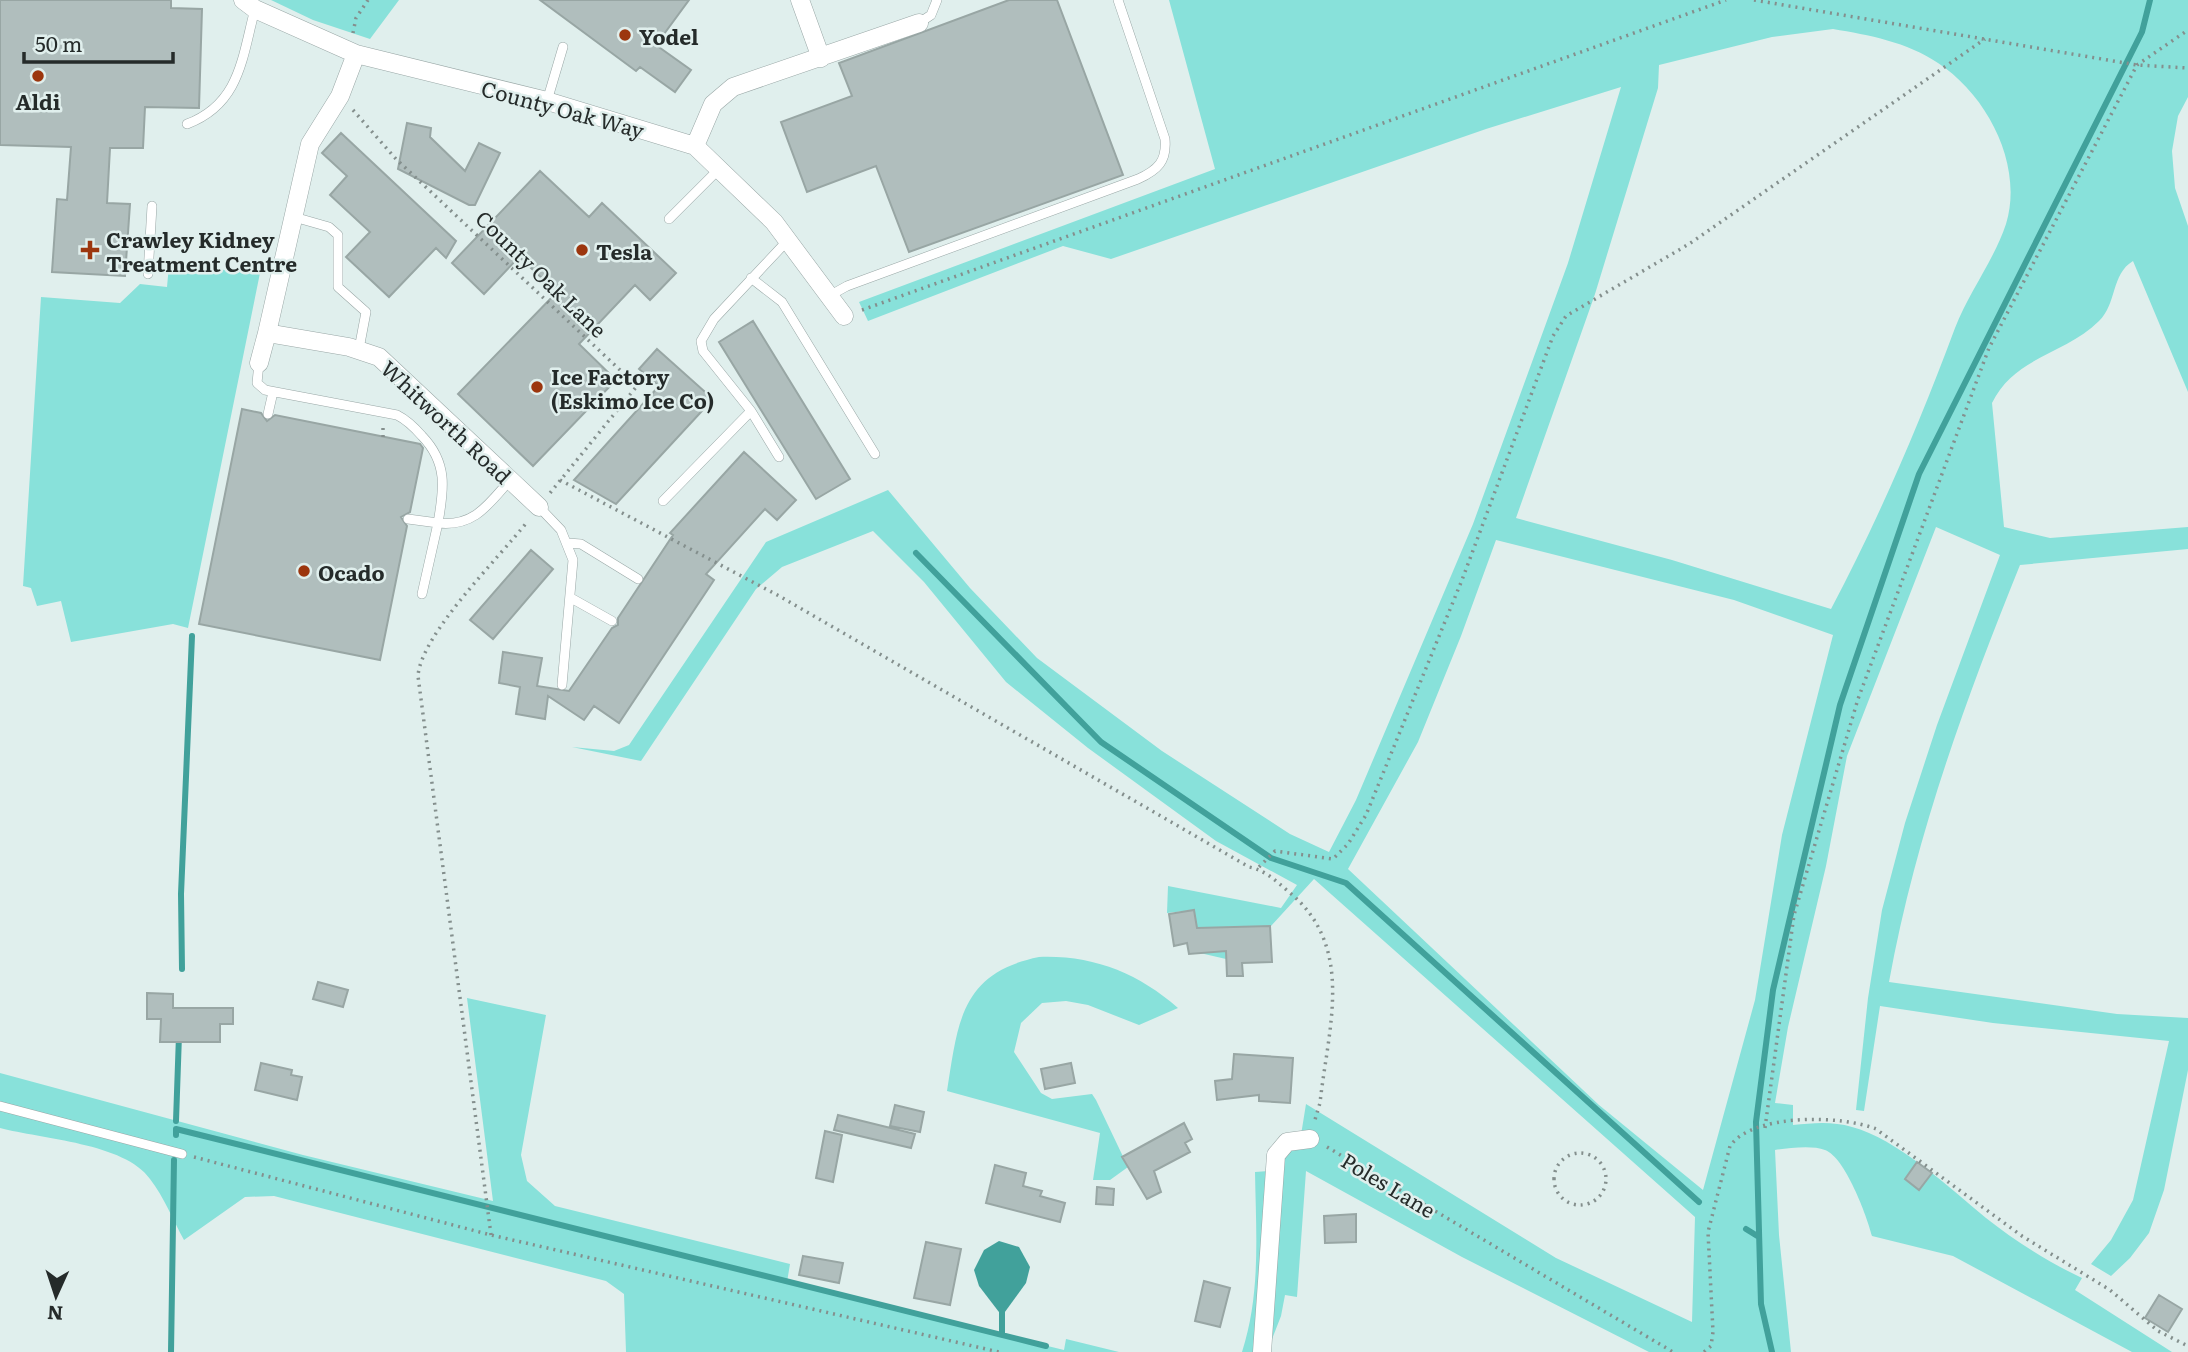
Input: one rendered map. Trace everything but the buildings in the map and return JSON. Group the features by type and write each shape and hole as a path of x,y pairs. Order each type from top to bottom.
{"street":[{"path":"800,0 821,58"},
{"name":"County Oak Way","path":"249,5 356,54 547,102 695,146 720,168 788,240 844,316"},
{"path":"695,146 709,110 726,91 919,23"},
{"path":"259,363 310,144 340,96 356,54"},
{"name":"Whitworth Road","path":"267,333 359,349 379,357 539,507"},
{"path":"1262,1352 1276,1154 1287,1142 1310,1139"}],"lane":[{"path":"919,23 930,15 937,0"},
{"path":"829,296 847,286 1138,179 1159,168 1165,152 1164,139 1118,0"},
{"path":"187,124 204,117 223,103 239,72 249,5"},
{"path":"547,102 563,47"},
{"path":"669,219 720,168"},
{"path":"148,274 152,206"},
{"path":"294,216 329,227 338,235 338,287 366,312 359,349"},
{"path":"779,457 751,411 701,344 709,325 788,240"},
{"path":"751,278 782,302 875,454"},
{"path":"259,363 257,383 273,392 384,412 406,420 431,445 441,461 443,484 438,523 422,594"},
{"path":"268,414 273,392"},
{"path":"663,501 751,411"},
{"path":"408,519 458,524 476,517 510,480"},
{"path":"539,507 561,530 568,543 573,566 562,685"},
{"path":"568,543 585,547 638,579"},
{"path":"571,598 612,621"},
{"path":"0,1106 182,1154"}],"path":[{"path":"356,54 353,26 368,0"},
{"path":"844,316 1726,0"},
{"path":"1754,0 2137,65 2188,68"},
{"path":"1765,1128 1794,915 1858,699 1989,348 2137,65 2188,30"},
{"path":"560,480 781,597 1249,867 1259,867 1275,851 1333,859 1348,845 1366,815 1462,580 1553,336 1566,316 1700,237 1985,39"},
{"name":"County Oak Lane","path":"340,96 396,159 637,386 429,643 419,663 418,684 491,1235"},
{"path":"1259,867 1312,914 1325,936 1331,957 1333,984 1321,1090 1310,1139"},
{"path":"1704,1352 1711,1346 1713,1332 1709,1232 1727,1154 1735,1140 1765,1128 1822,1118 1850,1120 1876,1129 2022,1237 2055,1259 2092,1278 2158,1331 2188,1346"},
{"name":"Poles Lane","path":"1310,1139 1673,1352"},
{"path":"1575,1153 1592,1156 1603,1167 1603,1191 1590,1203 1572,1205 1558,1194 1553,1176 1556,1168 1567,1156 1575,1153"},
{"path":"182,1154 491,1235 999,1352"}],"shaded area":[{"path":"271,0 399,0 370,39 313,20"},
{"path":"1169,0 2188,0 2188,97 2178,116 2172,151 2175,188 2188,226 2188,392 2133,261 2121,273 2109,306 2099,321 2086,332 2013,375 1992,403 2004,527 2050,538 2188,527 2188,549 2020,565 1961,719 1927,823 1889,982 2117,1014 2188,1018 2188,1070 2164,1190 2149,1233 2130,1258 2111,1276 2091,1264 2111,1240 2133,1200 2169,1041 1993,1023 1880,1006 1864,1111 1856,1110 1868,998 1882,910 1905,823 1937,725 2000,555 1936,527 1847,756 1826,866 1788,1027 1775,1103 1793,1105 1793,1125 1845,1125 1869,1133 1905,1153 2008,1235 2082,1278 2075,1290 2172,1352 2132,1352 1953,1256 1872,1236 1860,1202 1840,1164 1825,1150 1807,1147 1775,1150 1779,1235 1791,1352 1649,1352 1462,1257 1306,1171 1297,1297 1285,1295 1281,1316 1267,1352 1242,1352 1255,1285 1255,1172 1281,1170 1282,1161 1301,1135 1306,1104 1556,1258 1692,1322 1695,1217 1314,879 1271,926 1225,927 1226,959 1200,953 1194,910 1167,913 1168,886 1281,908 1297,885 1216,841 1088,748 1006,682 924,582 873,531 782,567 756,589 641,761 572,747 614,751 629,745 766,542 888,490 970,588 1037,658 1162,751 1290,834 1329,852 1356,800 1473,524 1568,263 1621,87 1486,129 1111,259 1063,246 868,321 859,302 1215,169","holes":["1833,29 1874,37 1914,50 1956,77 1986,112 1997,133 2010,178 2010,201 2001,237 1961,315 1898,471 1831,609 1672,560 1516,518 1595,294 1658,88 1659,65 1772,37","1496,540 1734,600 1833,635 1782,835 1755,1000 1703,1190 1599,1105 1348,869 1418,742"]},
{"path":"169,265 260,273 188,628 173,624 71,642 61,601 37,606 31,588 23,586 41,297 120,303 140,284 167,287"},
{"path":"1039,957 1078,959 1114,969 1147,985 1178,1008 1139,1025 1088,1005 1066,1001 1042,1003 1021,1023 1014,1052 1041,1093 1052,1099 1092,1094 1096,1100 1128,1167 1110,1180 1093,1180 1100,1133 947,1091 960,1023 978,988 993,975"},
{"path":"467,998 546,1015 521,1155 527,1181 555,1206 790,1264 787,1282 1064,1350 1066,1339 1119,1352 626,1352 624,1294 606,1281 274,1196 245,1197 184,1240 150,1179 122,1157 81,1144 0,1128 0,1073 303,1155 493,1201"},
{"path":"999,1241 1019,1247 1030,1267 1026,1283 1002,1316 979,1286 974,1270 984,1250"}],"waterway":[{"path":"1772,1352 1761,1304 1756,1122 1773,990 1840,705 1919,474 2142,32 2150,0"},
{"path":"916,553 1101,742 1271,858 1346,883 1699,1202"},
{"path":"182,969 181,894 192,636"},
{"path":"176,1121 179,1035"},
{"path":"176,1135 176,1129 1046,1346"},
{"path":"171,1352 174,1160"},
{"path":"1746,1229 1759,1237"},
{"path":"1002,1310 1002,1335"}],"place":[{"name":"Yodel","path":"625,35"},
{"name":"Aldi","path":"38,76"},
{"name":"Crawley Kidney Treatment Centre","path":"90,250"},
{"name":"Tesla","path":"582,250"},
{"name":"Ice Factory (Eskimo Ice Co)","path":"537,387"},
{"name":"Ocado","path":"304,571"}]}
